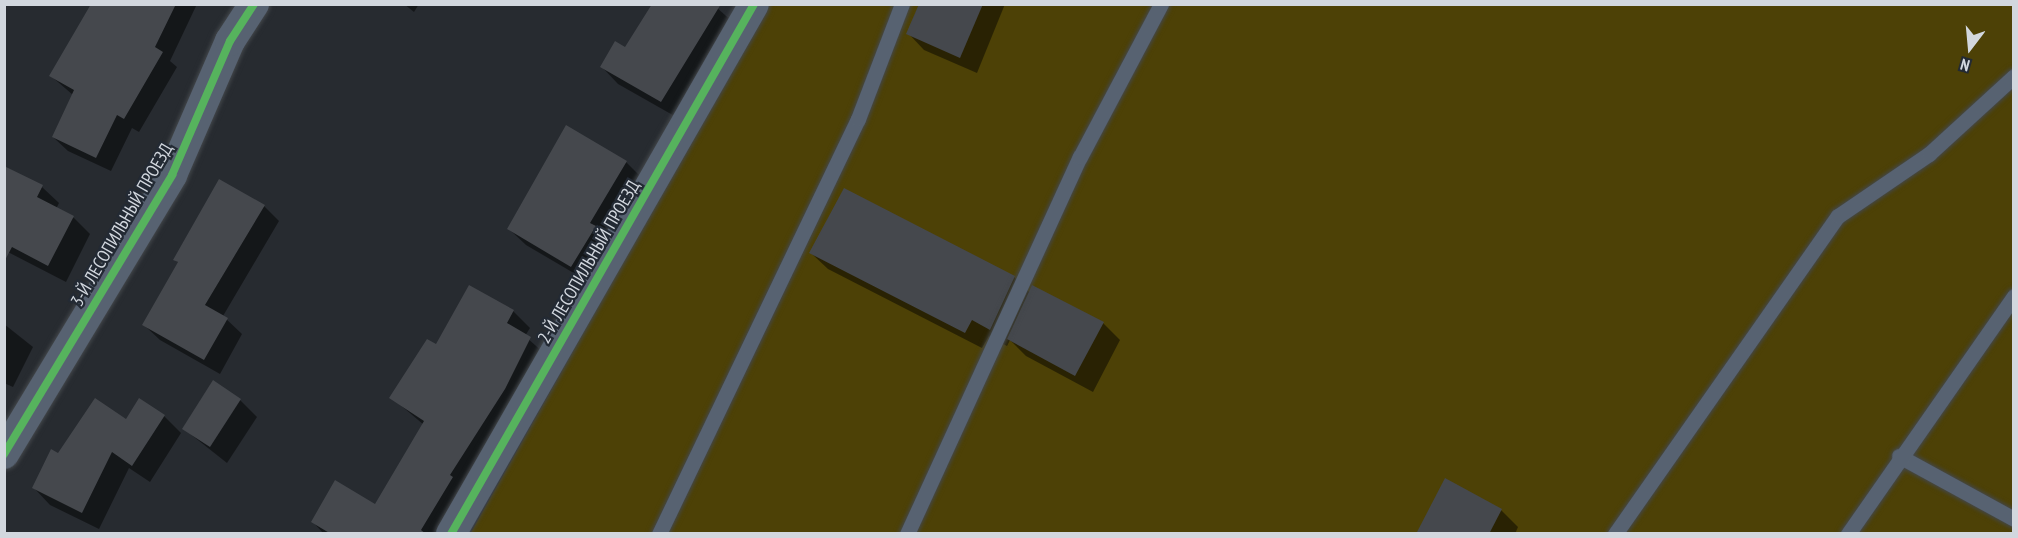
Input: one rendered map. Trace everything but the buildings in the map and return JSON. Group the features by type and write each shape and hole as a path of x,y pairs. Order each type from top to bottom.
{"street":[{"name":"3-Й ЛЕСОПИЛЬНЫЙ ПРОЕЗД","path":"4,454 172,175 230,41 254,4"},
{"name":"2-Й ЛЕСОПИЛЬНЫЙ ПРОЕЗД","path":"451,534 754,4"}],"lane":[{"path":"659,534 858,120 902,4"},
{"path":"907,534 1080,157 1161,4"},
{"path":"1615,534 1838,216 1929,154 2013,76"},
{"path":"1848,534 1899,456 2013,296"},
{"path":"1899,456 2013,519"}],"shaded area":[{"path":"768,5 2013,5 2013,533 470,534"}],"cycle path":[{"path":"4,454 172,175 230,41 254,4"},
{"path":"451,534 754,4"}]}
